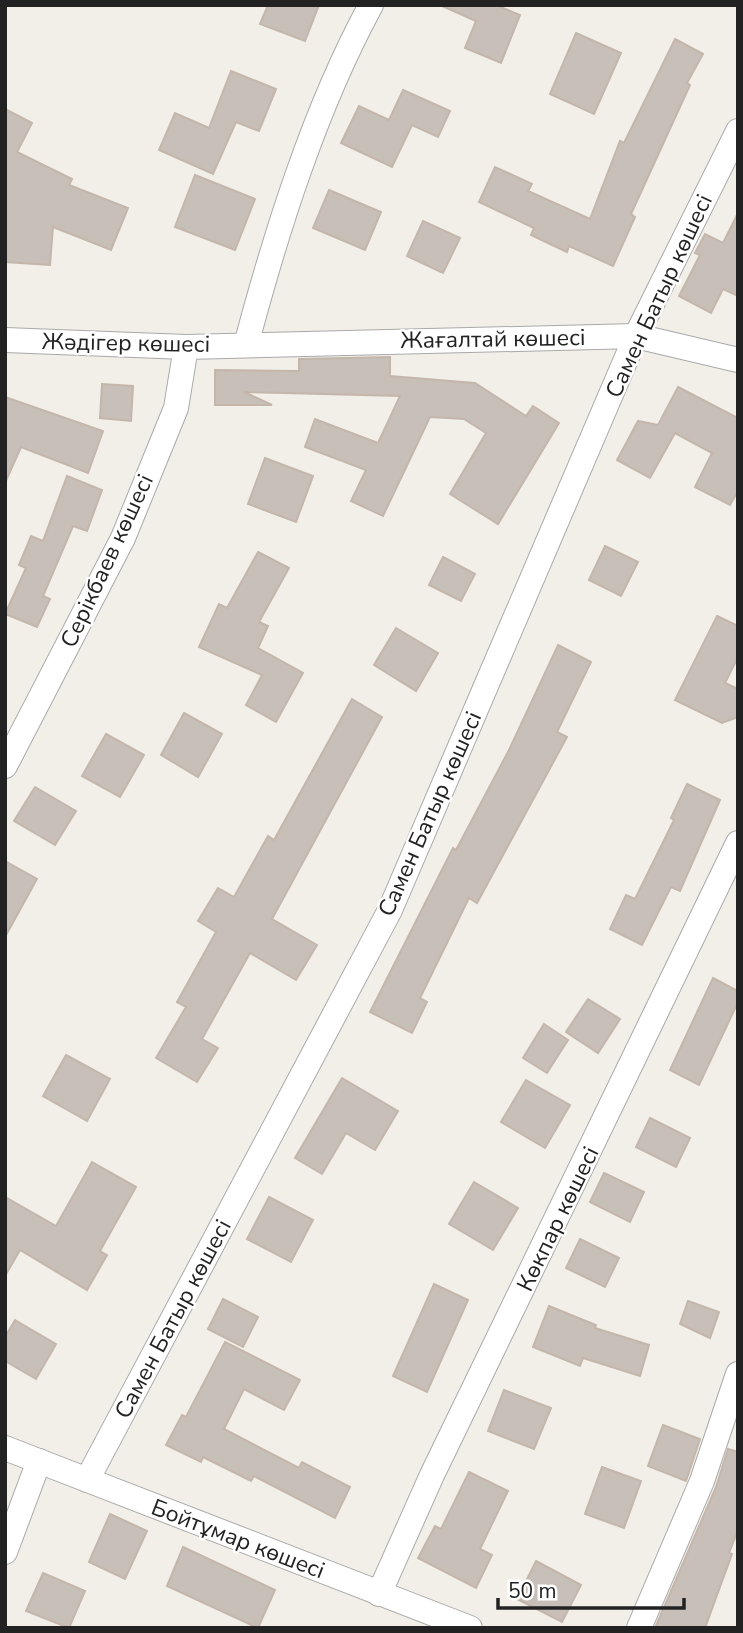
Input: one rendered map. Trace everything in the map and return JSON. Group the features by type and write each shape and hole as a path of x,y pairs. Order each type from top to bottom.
{"street":[{"path":"246,345 276,233 352,40 371,5"},
{"name":"Самен Батыр көшесі","path":"87,1480 390,910 636,336 738,131"},
{"name":"Жағалтай көшесі","path":"246,345 636,336 738,360"},
{"name":"Жәдігер көшесі","path":"5,340 186,347 246,345"},
{"name":"Серікбаев көшесі","path":"5,766 122,538 176,408 186,347"},
{"name":"Көкпар көшесі","path":"379,1594 432,1475 738,843"},
{"path":"639,1628 702,1481 738,1374"},
{"name":"Бойтұмар көшесі","path":"5,1448 470,1628"},
{"path":"5,1552 39,1461"}],"building":[{"path":"268,5 319,5 305,41 260,24"},
{"path":"440,5 496,5 520,15 501,63 465,48 476,21"},
{"path":"576,33 621,53 594,114 550,94"},
{"path":"675,39 703,54 687,83 690,85 631,214 635,217 613,266 569,246 567,252 531,235 534,228 479,202 495,167 532,184 528,191 590,219 620,141 624,143"},
{"path":"231,71 276,89 259,131 236,122 213,174 159,150 175,113 209,128"},
{"path":"403,90 450,111 438,137 412,125 392,167 341,143 359,106 389,120"},
{"path":"5,109 32,123 17,152 72,179 69,185 128,208 111,250 53,227 50,265 5,262"},
{"path":"195,175 255,199 235,250 175,227"},
{"path":"329,190 381,212 365,250 313,228"},
{"path":"738,213 738,296 723,289 711,313 679,296 700,255 695,253 705,234 723,243"},
{"path":"423,221 460,238 443,273 407,256"},
{"path":"390,357 390,376 475,383 526,416 533,406 559,423 498,524 450,494 486,433 464,419 430,417 383,516 351,501 366,470 305,447 315,419 378,443 400,396 244,392 272,405 215,405 215,370 299,371 299,359"},
{"path":"102,384 133,386 131,421 100,418"},
{"path":"678,387 738,418 738,491 730,505 695,487 712,453 675,433 650,478 617,460 638,421 658,425"},
{"path":"5,397 103,431 88,473 21,447 5,483"},
{"path":"265,458 313,476 296,522 248,504"},
{"path":"67,476 102,490 87,531 73,526 43,596 50,599 37,627 5,614 26,568 19,565 31,536 43,541"},
{"path":"605,546 638,562 621,596 589,580"},
{"path":"258,552 289,568 259,622 268,626 258,648 303,673 276,722 246,705 262,675 199,647 219,604 227,608"},
{"path":"443,557 475,574 461,601 429,585"},
{"path":"717,616 738,626 738,657 725,683 738,689 738,717 722,723 675,700"},
{"path":"396,628 438,653 416,691 374,665"},
{"path":"558,645 591,662 557,732 567,737 477,903 469,898 420,998 427,1002 412,1033 370,1012 453,848 456,850 509,750"},
{"path":"352,699 382,717 272,919 317,945 296,980 250,953 202,1039 218,1048 197,1082 156,1058 186,1007 177,1002 216,932 198,921 218,888 234,897 268,836 274,840"},
{"path":"184,713 222,734 198,777 161,755"},
{"path":"106,734 144,755 120,797 82,776"},
{"path":"687,784 720,800 680,891 671,887 642,945 610,929 626,895 635,899 674,820 671,818"},
{"path":"35,787 76,811 55,845 14,821"},
{"path":"5,861 37,879 5,937"},
{"path":"713,978 738,991 738,1002 699,1085 670,1070"},
{"path":"588,999 620,1019 598,1053 566,1032"},
{"path":"544,1024 568,1040 547,1073 523,1058"},
{"path":"66,1055 110,1079 87,1121 43,1096"},
{"path":"342,1078 398,1111 375,1150 346,1133 322,1174 295,1158"},
{"path":"526,1080 570,1105 545,1148 501,1122"},
{"path":"650,1118 690,1138 676,1167 636,1147"},
{"path":"92,1162 136,1187 100,1251 107,1255 87,1290 20,1250 5,1276 5,1197 56,1226"},
{"path":"604,1173 644,1192 630,1222 590,1202"},
{"path":"474,1182 518,1208 493,1250 449,1224"},
{"path":"269,1197 313,1220 291,1262 247,1239"},
{"path":"580,1239 619,1258 605,1287 566,1268"},
{"path":"434,1284 468,1300 427,1392 393,1376"},
{"path":"223,1299 258,1317 243,1347 208,1329"},
{"path":"688,1301 719,1312 710,1338 680,1324"},
{"path":"549,1306 596,1325 595,1328 649,1345 640,1376 583,1358 580,1366 533,1347"},
{"path":"15,1320 56,1344 36,1379 5,1361 5,1337"},
{"path":"225,1342 300,1380 284,1410 244,1389 224,1429 299,1468 302,1462 350,1487 335,1518 254,1476 251,1481 203,1457 201,1462 166,1445 182,1415 186,1417"},
{"path":"504,1390 551,1408 534,1449 488,1431"},
{"path":"663,1425 700,1439 686,1481 648,1466"},
{"path":"728,1449 738,1452 738,1530 705,1628 655,1628 716,1487"},
{"path":"602,1467 641,1481 624,1528 585,1514"},
{"path":"469,1472 508,1491 480,1549 492,1555 476,1588 418,1558 435,1526 441,1529"},
{"path":"110,1514 147,1531 125,1579 89,1562"},
{"path":"183,1547 275,1590 258,1628 167,1586"},
{"path":"536,1561 581,1585 562,1622 517,1599"},
{"path":"43,1573 85,1591 69,1628 26,1611"}]}
